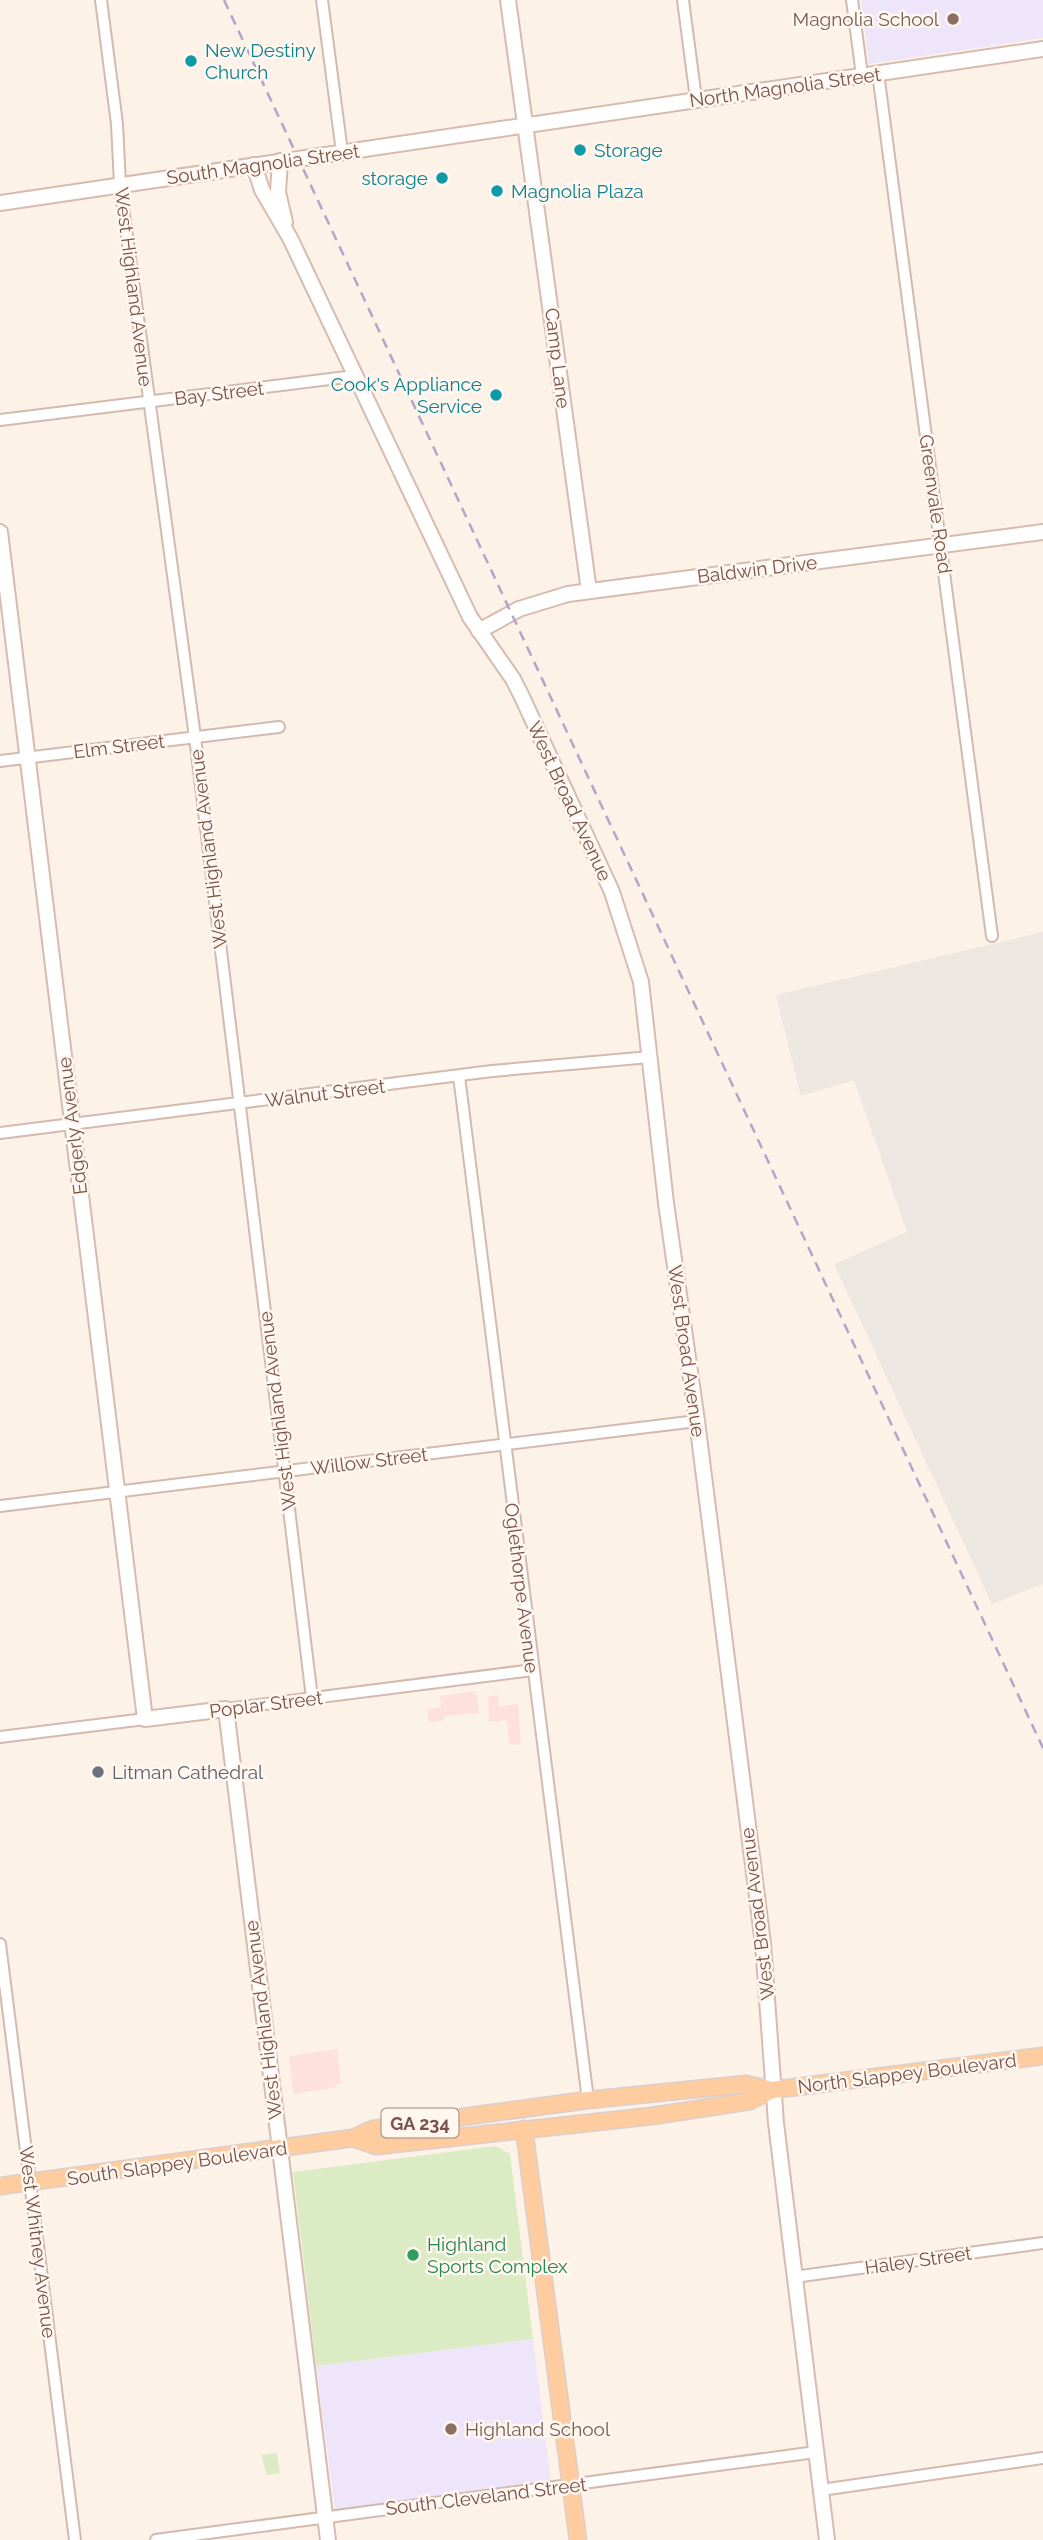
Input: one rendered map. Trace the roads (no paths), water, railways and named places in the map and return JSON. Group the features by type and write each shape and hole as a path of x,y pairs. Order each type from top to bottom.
{"main road":[{"name":"North Slappey Boulevard","path":"524,2129 652,2116 750,2101 772,2090 1043,2056"},
{"name":"North Slappey Boulevard","path":"552,2105 746,2084 772,2090"},
{"name":"South Slappey Boulevard","path":"0,2186 353,2138 373,2129 552,2105"},
{"path":"524,2129 552,2105"},
{"path":"489,2113 524,2129"},
{"name":"South Slappey Boulevard","path":"353,2138 376,2146 524,2129"},
{"path":"524,2129 578,2540"}],"street":[{"name":"West Highland Avenue","path":"101,0 117,124 120,185 195,737 312,1698"},
{"path":"322,0 342,152"},
{"path":"508,0 527,125"},
{"path":"683,0 696,99"},
{"path":"852,0 862,75"},
{"name":"North Magnolia Street","path":"527,125 1043,49"},
{"name":"Greenvale Road","path":"878,73 992,936"},
{"name":"South Magnolia Street","path":"0,203 527,125"},
{"name":"Camp Lane","path":"527,125 589,591"},
{"name":"West Broad Avenue","path":"280,161 278,192 289,238"},
{"name":"West Broad Avenue","path":"254,165 262,190 289,238 479,631 513,679 612,892 632,946 641,982 666,1203 697,1421 763,1944 772,2090 827,2540"},
{"name":"Bay Street","path":"0,420 354,376"},
{"name":"Edgerly Avenue","path":"0,532 145,1719"},
{"name":"Baldwin Drive","path":"479,631 532,603 589,591 1043,532"},
{"name":"Elm Street","path":"0,761 279,727"},
{"name":"Walnut Street","path":"0,1133 459,1076 650,1057"},
{"name":"Oglethorpe Avenue","path":"459,1076 588,2100"},
{"name":"Willow Street","path":"0,1506 117,1494 697,1421"},
{"name":"Poplar Street","path":"0,1737 533,1670"},
{"name":"West Highland Avenue","path":"226,1709 328,2540"},
{"name":"West Whitney Avenue","path":"0,1944 75,2540"},
{"name":"Haley Street","path":"794,2277 1043,2243"},
{"name":"South Cleveland Street","path":"156,2540 816,2452"},
{"path":"821,2490 1043,2458"}],"railway":[{"path":"224,0 1043,1748"}],"place":[{"name":"Magnolia School","path":"953,19"},
{"name":"New Destiny Church","path":"191,61"},
{"name":"Storage","path":"580,150"},
{"name":"storage","path":"442,178"},
{"name":"Magnolia Plaza","path":"497,191"},
{"name":"Cook's Appliance Service","path":"496,395"},
{"name":"Litman Cathedral","path":"98,1772"},
{"name":"Highland Sports Complex","path":"413,2255"},
{"name":"Highland School","path":"451,2429"}]}
